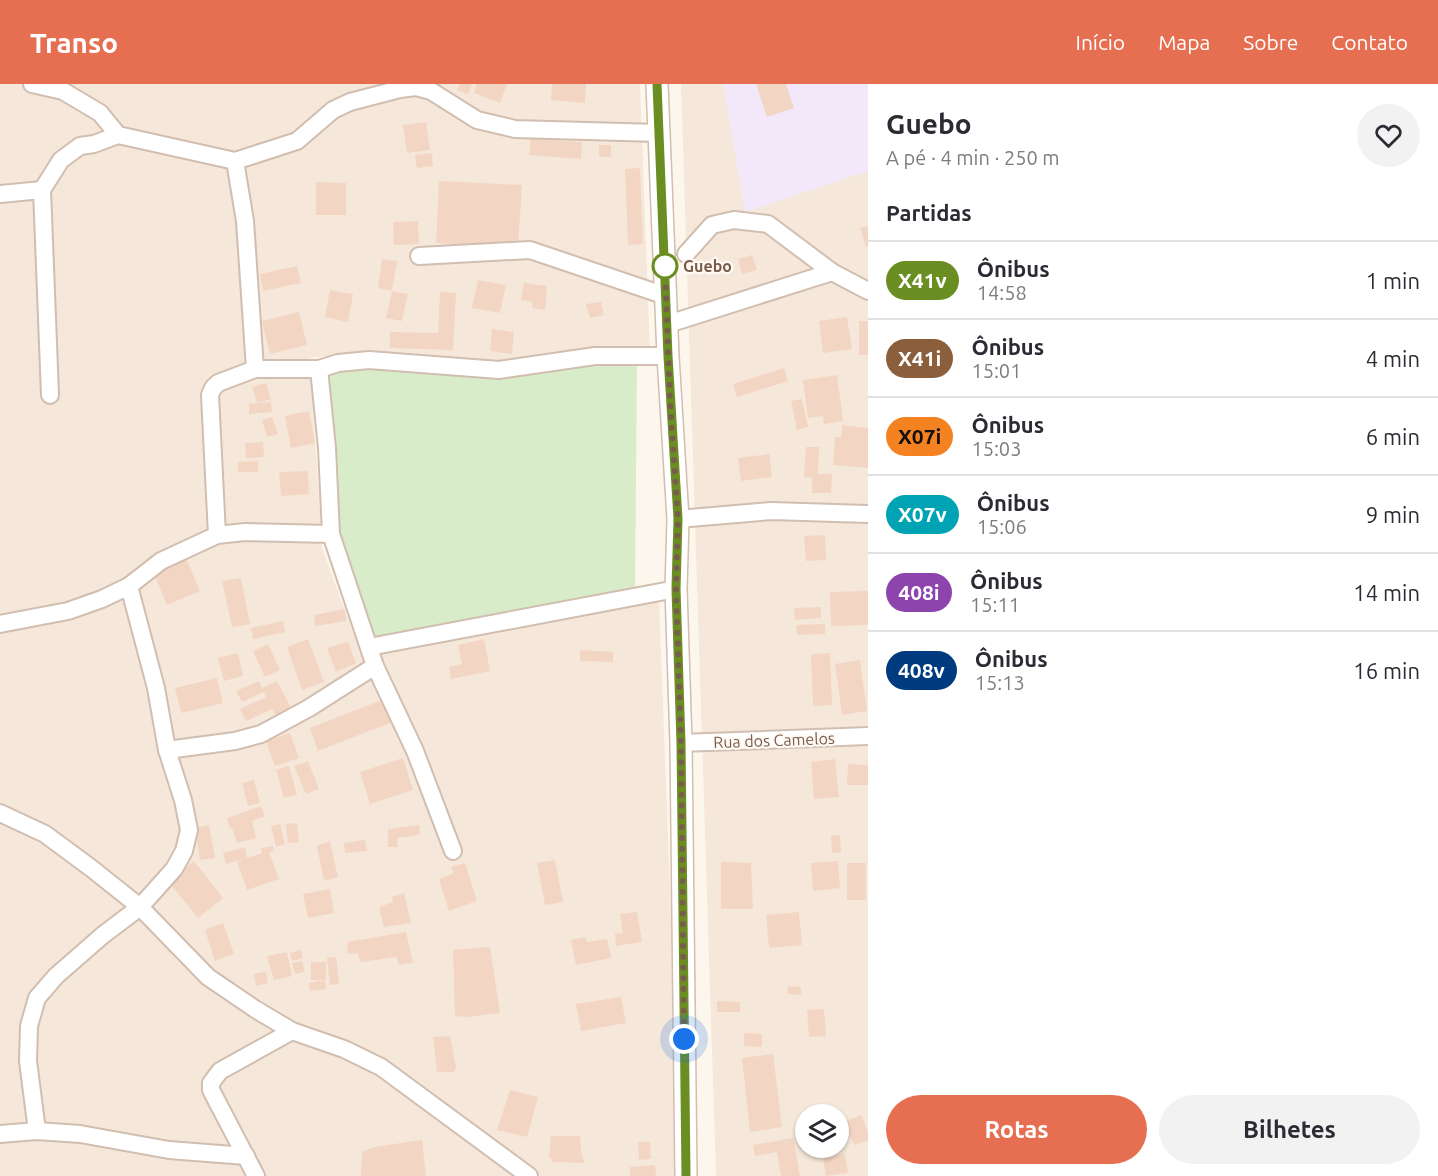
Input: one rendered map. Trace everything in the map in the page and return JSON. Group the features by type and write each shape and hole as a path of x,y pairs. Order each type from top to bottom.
{"street":[{"path":"32,84 63,91 72,96 100,113 118,135"},
{"path":"657,84 668,356 678,519 676,589 681,743 686,1176"},
{"path":"50,395 42,190 61,160 80,146 94,144 118,135 235,161 297,141 333,111 350,102 400,88 416,87 431,91 477,120 515,129 659,133"},
{"path":"235,161 245,220 255,369"},
{"path":"0,194 42,190"},
{"path":"686,254 712,225 734,220 768,224 831,272 868,291"},
{"path":"419,255 530,250 666,296"},
{"path":"668,324 831,272"},
{"path":"217,535 210,395 218,383 255,369 319,369 338,363 369,360 499,370 595,356 668,356"},
{"path":"319,369 327,448 331,534 375,666 414,751 453,851"},
{"path":"678,519 771,511 868,514"},
{"path":"0,624 68,611 102,600 129,586 161,561 217,535 245,532 331,534"},
{"path":"37,1131 28,1061 29,1026 37,998 56,976 103,935 140,907 174,869 184,851 189,830 183,800 167,750 156,688 129,586"},
{"path":"369,647 676,589"},
{"path":"167,750 235,741 261,734 309,708 375,666"},
{"name":"Rua dos Camelos","path":"681,743 868,736"},
{"path":"0,813 45,834 140,907 208,977 292,1031 344,1049 381,1067 529,1176"},
{"path":"256,1176 212,1090 211,1083 220,1071 292,1031"},
{"path":"0,1134 37,1131 80,1134 169,1150 246,1156"}],"shaded area":[{"path":"0,84 640,84 650,353 509,363 359,352 310,358 322,548 361,654 659,600 681,1176 0,1176"},
{"path":"681,84 868,84 868,1176 716,1176"},
{"path":"723,84 868,84 868,171 745,212"}],"green space":[{"path":"637,358 635,595 381,640 369,633 339,532 326,375 331,368 385,364 496,374"}],"building":[{"path":"460,84 472,84 468,94 457,90"},
{"path":"477,84 507,84 500,103 474,93"},
{"path":"552,84 586,84 585,103 551,100"},
{"path":"756,84 786,84 794,108 767,117"},
{"path":"426,122 430,150 407,153 403,125"},
{"path":"531,139 582,142 581,159 529,155"},
{"path":"599,145 611,145 611,157 599,157"},
{"path":"432,153 433,166 417,168 415,155"},
{"path":"640,168 643,244 628,245 625,169"},
{"path":"439,181 522,185 518,247 436,243"},
{"path":"316,182 346,183 346,215 316,215"},
{"path":"418,221 419,244 394,245 393,222"},
{"path":"868,226 868,246 866,247 860,228"},
{"path":"752,255 757,270 742,274 738,259"},
{"path":"382,259 397,261 392,291 378,288"},
{"path":"297,266 301,283 263,291 260,274"},
{"path":"478,280 506,285 500,313 472,308"},
{"path":"524,283 547,286 545,310 532,308 533,302 521,300"},
{"path":"330,290 353,294 348,322 325,317"},
{"path":"392,291 408,294 402,321 386,318"},
{"path":"440,292 456,293 453,350 390,348 390,332 438,333"},
{"path":"601,302 604,315 590,318 586,304"},
{"path":"299,312 307,345 270,354 262,321"},
{"path":"847,317 852,349 823,353 819,321"},
{"path":"859,321 868,321 868,355 859,355"},
{"path":"492,329 514,332 512,354 490,351"},
{"path":"784,368 788,381 737,397 733,384"},
{"path":"837,375 843,421 824,424 823,416 808,418 803,380"},
{"path":"266,383 271,399 257,403 252,387"},
{"path":"802,399 808,427 797,430 791,401"},
{"path":"271,402 272,412 249,414 249,404"},
{"path":"309,411 315,443 291,448 285,416"},
{"path":"272,417 278,434 267,437 262,420"},
{"path":"842,425 868,428 868,468 833,465 835,437 841,437"},
{"path":"263,442 264,457 246,458 245,443"},
{"path":"806,447 819,447 818,474 832,474 831,493 812,493 812,478 818,478 804,477"},
{"path":"769,454 772,477 741,481 738,458"},
{"path":"258,461 258,472 238,472 238,462"},
{"path":"308,471 309,494 281,496 279,472"},
{"path":"825,535 826,560 806,561 804,536"},
{"path":"186,558 200,591 167,605 153,572"},
{"path":"241,578 250,624 232,627 222,581"},
{"path":"868,591 868,625 831,626 830,592"},
{"path":"821,607 821,618 795,620 794,608"},
{"path":"345,609 346,621 315,626 314,615"},
{"path":"283,621 285,632 253,639 251,628"},
{"path":"825,624 825,634 797,635 796,625"},
{"path":"308,639 324,682 302,690 287,647"},
{"path":"484,639 490,671 451,679 449,667 462,664 458,645"},
{"path":"348,642 356,663 336,672 327,648"},
{"path":"268,644 280,670 265,677 253,651"},
{"path":"580,650 613,652 613,662 580,661"},
{"path":"238,653 243,676 224,681 218,658"},
{"path":"830,653 832,705 813,706 811,654"},
{"path":"860,660 867,711 842,715 835,664"},
{"path":"217,678 223,703 181,713 175,688"},
{"path":"259,681 262,688 277,681 291,708 276,716 272,709 246,721 240,709 266,697 264,692 242,702 236,691"},
{"path":"382,700 392,722 318,751 310,728"},
{"path":"290,733 299,758 275,766 266,741"},
{"path":"403,758 413,790 370,804 360,772"},
{"path":"835,759 839,797 814,799 811,762"},
{"path":"308,761 319,789 306,794 294,766"},
{"path":"848,764 868,765 868,785 847,785"},
{"path":"289,766 297,795 284,798 276,770"},
{"path":"254,780 260,803 248,806 242,783"},
{"path":"261,806 265,816 252,821 256,838 237,843 227,818"},
{"path":"297,823 299,842 288,843 286,824"},
{"path":"280,824 285,844 276,847 271,826"},
{"path":"209,825 215,858 200,860 195,828"},
{"path":"419,825 420,835 397,838 398,847 388,847 388,829"},
{"path":"840,835 841,852 832,853 831,836"},
{"path":"365,840 367,851 345,853 344,843"},
{"path":"330,841 338,877 324,881 317,846"},
{"path":"273,846 274,851 269,852 279,879 247,890 237,862 262,853 261,848"},
{"path":"245,847 247,858 226,864 223,853"},
{"path":"555,860 563,902 545,905 537,863"},
{"path":"194,861 223,898 198,918 168,881"},
{"path":"838,861 840,888 813,891 811,863"},
{"path":"721,862 751,863 753,909 721,909"},
{"path":"465,863 477,901 449,911 439,879 454,873 451,867"},
{"path":"847,863 866,863 866,900 847,900"},
{"path":"330,889 334,913 308,918 303,894"},
{"path":"404,893 411,923 384,927 379,907 393,902 392,897"},
{"path":"637,912 642,942 616,946 615,934 623,933 620,914"},
{"path":"799,912 802,945 769,948 766,915"},
{"path":"223,923 234,954 215,961 205,930"},
{"path":"406,932 413,963 399,965 396,957 361,962 357,953 348,954 347,942"},
{"path":"585,937 587,942 607,939 611,958 576,965 571,940"},
{"path":"490,947 500,1013 468,1017 455,1016 453,950"},
{"path":"301,950 303,958 292,961 290,953"},
{"path":"287,952 292,976 274,980 267,956"},
{"path":"336,957 339,984 330,985 327,958"},
{"path":"302,961 305,972 295,974 292,963"},
{"path":"311,962 326,962 326,980 311,980"},
{"path":"266,972 268,983 256,986 254,974"},
{"path":"325,980 326,989 310,991 309,983"},
{"path":"788,986 801,987 801,995 787,994"},
{"path":"621,997 626,1023 581,1031 576,1004"},
{"path":"717,1001 740,1002 740,1012 717,1012"},
{"path":"824,1009 826,1036 809,1037 807,1010"},
{"path":"744,1033 762,1034 762,1047 744,1046"},
{"path":"450,1036 456,1067 454,1072 437,1072 433,1037"},
{"path":"773,1054 782,1127 750,1132 742,1058"},
{"path":"510,1090 538,1097 527,1137 497,1130"},
{"path":"861,1115 868,1132 868,1140 854,1145 849,1134 849,1120"},
{"path":"551,1136 580,1136 581,1153 585,1163 553,1162 549,1156"},
{"path":"793,1138 800,1176 781,1176 777,1152 755,1156 753,1145"},
{"path":"422,1140 426,1176 361,1176 362,1152 374,1147"},
{"path":"638,1142 650,1142 651,1159 639,1160"},
{"path":"823,1158 846,1158 848,1173 826,1176"},
{"path":"655,1165 656,1176 630,1176 630,1167"}],"bus line":[{"name":"X41v","path":"657,84 670,401 678,519 676,589 681,743 686,1176"}],"place":[{"name":"Guebo","path":"665,266"}],"route":[{"path":"665,266 670,401 678,519 676,589 681,743 684,1039"}]}
